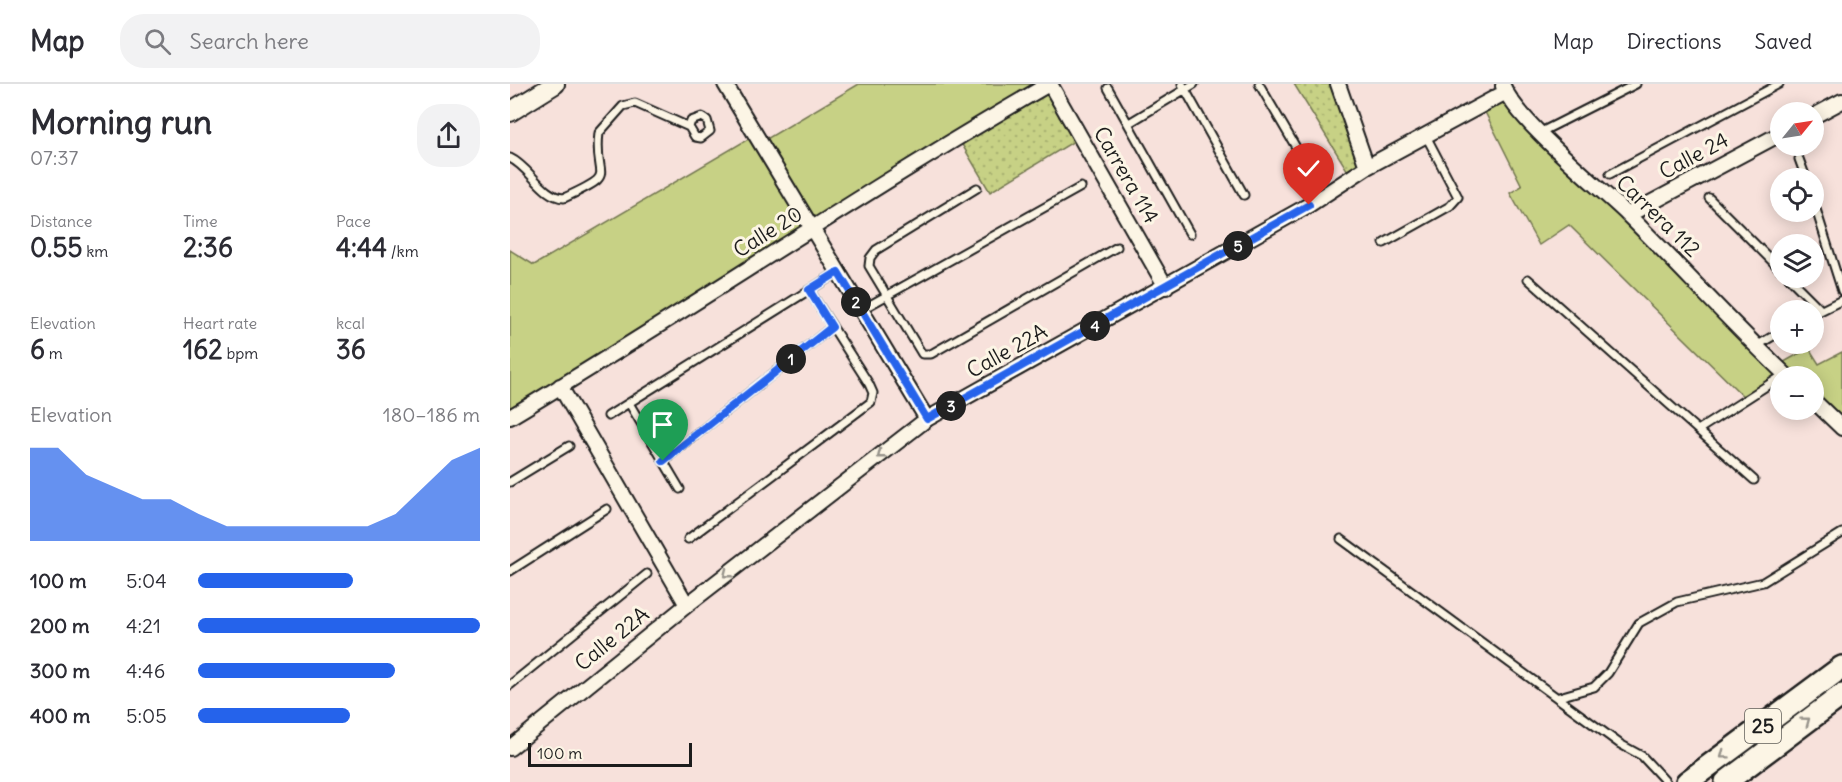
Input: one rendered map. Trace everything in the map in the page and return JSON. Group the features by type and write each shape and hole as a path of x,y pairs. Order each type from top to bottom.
{"highway":[{"name":"25","path":"1687,782 1842,667"},
{"name":"25","path":"1726,782 1842,694"}],"main road":[{"path":"510,112 555,84"}],"street":[{"path":"725,84 927,419"},
{"name":"Calle 20","path":"510,417 812,230 957,136 1049,84"},
{"name":"Carrera 114","path":"1049,84 1166,287"},
{"path":"1338,84 1367,167"},
{"name":"Calle 22A","path":"510,748 687,605 927,419 1309,205 1367,167 1426,136 1504,88"},
{"name":"Carrera 112","path":"1504,88 1540,132 1628,215 1778,366"},
{"path":"1824,111 1842,101"},
{"name":"Calle 24","path":"1628,215 1770,139"},
{"path":"561,387 687,605"},
{"path":"1824,411 1842,428"}],"lane":[{"path":"1129,123 1183,87 1194,84"},
{"path":"1259,84 1304,161"},
{"path":"1540,132 1636,84"},
{"path":"1610,174 1774,85"},
{"path":"1183,87 1244,195"},
{"path":"1108,88 1190,234"},
{"path":"510,158 528,170 552,195 564,198 597,182 603,171 599,133 623,106 634,103 689,127"},
{"path":"1384,243 1450,206 1458,198 1426,136"},
{"path":"1799,159 1802,168"},
{"path":"861,310 1081,187"},
{"path":"977,188 876,250 870,258 869,266 920,352 926,355 1117,248"},
{"path":"1709,198 1770,259"},
{"path":"1820,222 1842,291"},
{"path":"608,416 838,272"},
{"path":"1528,279 1754,480"},
{"path":"1799,288 1811,300"},
{"path":"688,539 871,402 873,393 869,384 809,290"},
{"path":"1824,309 1842,300"},
{"path":"663,461 832,327"},
{"path":"1758,345 1770,338"},
{"path":"1698,430 1770,385"},
{"path":"629,403 680,489"},
{"path":"510,482 570,446"},
{"path":"510,571 607,509"},
{"path":"1559,697 1594,687 1608,673 1639,623 1677,602 1763,582 1842,533"},
{"path":"1341,539 1620,744 1642,756 1666,782"},
{"path":"510,685 647,574"}],"green space":[{"path":"859,84 1049,84 510,417 510,250 534,265 755,135 760,143"},
{"path":"1049,84 1081,137 990,192 957,136"},
{"path":"1294,84 1338,84 1367,167 1352,178"},
{"path":"1506,92 1777,366 1770,366 1770,385 1745,398 1569,225 1539,245 1510,193 1522,186 1482,106"},
{"path":"1842,352 1842,428 1824,411 1824,366 1777,366 1798,354 1813,354 1819,364"}],"route":[{"path":"663,461 832,327 809,290 838,272 927,419 1309,205"}]}
